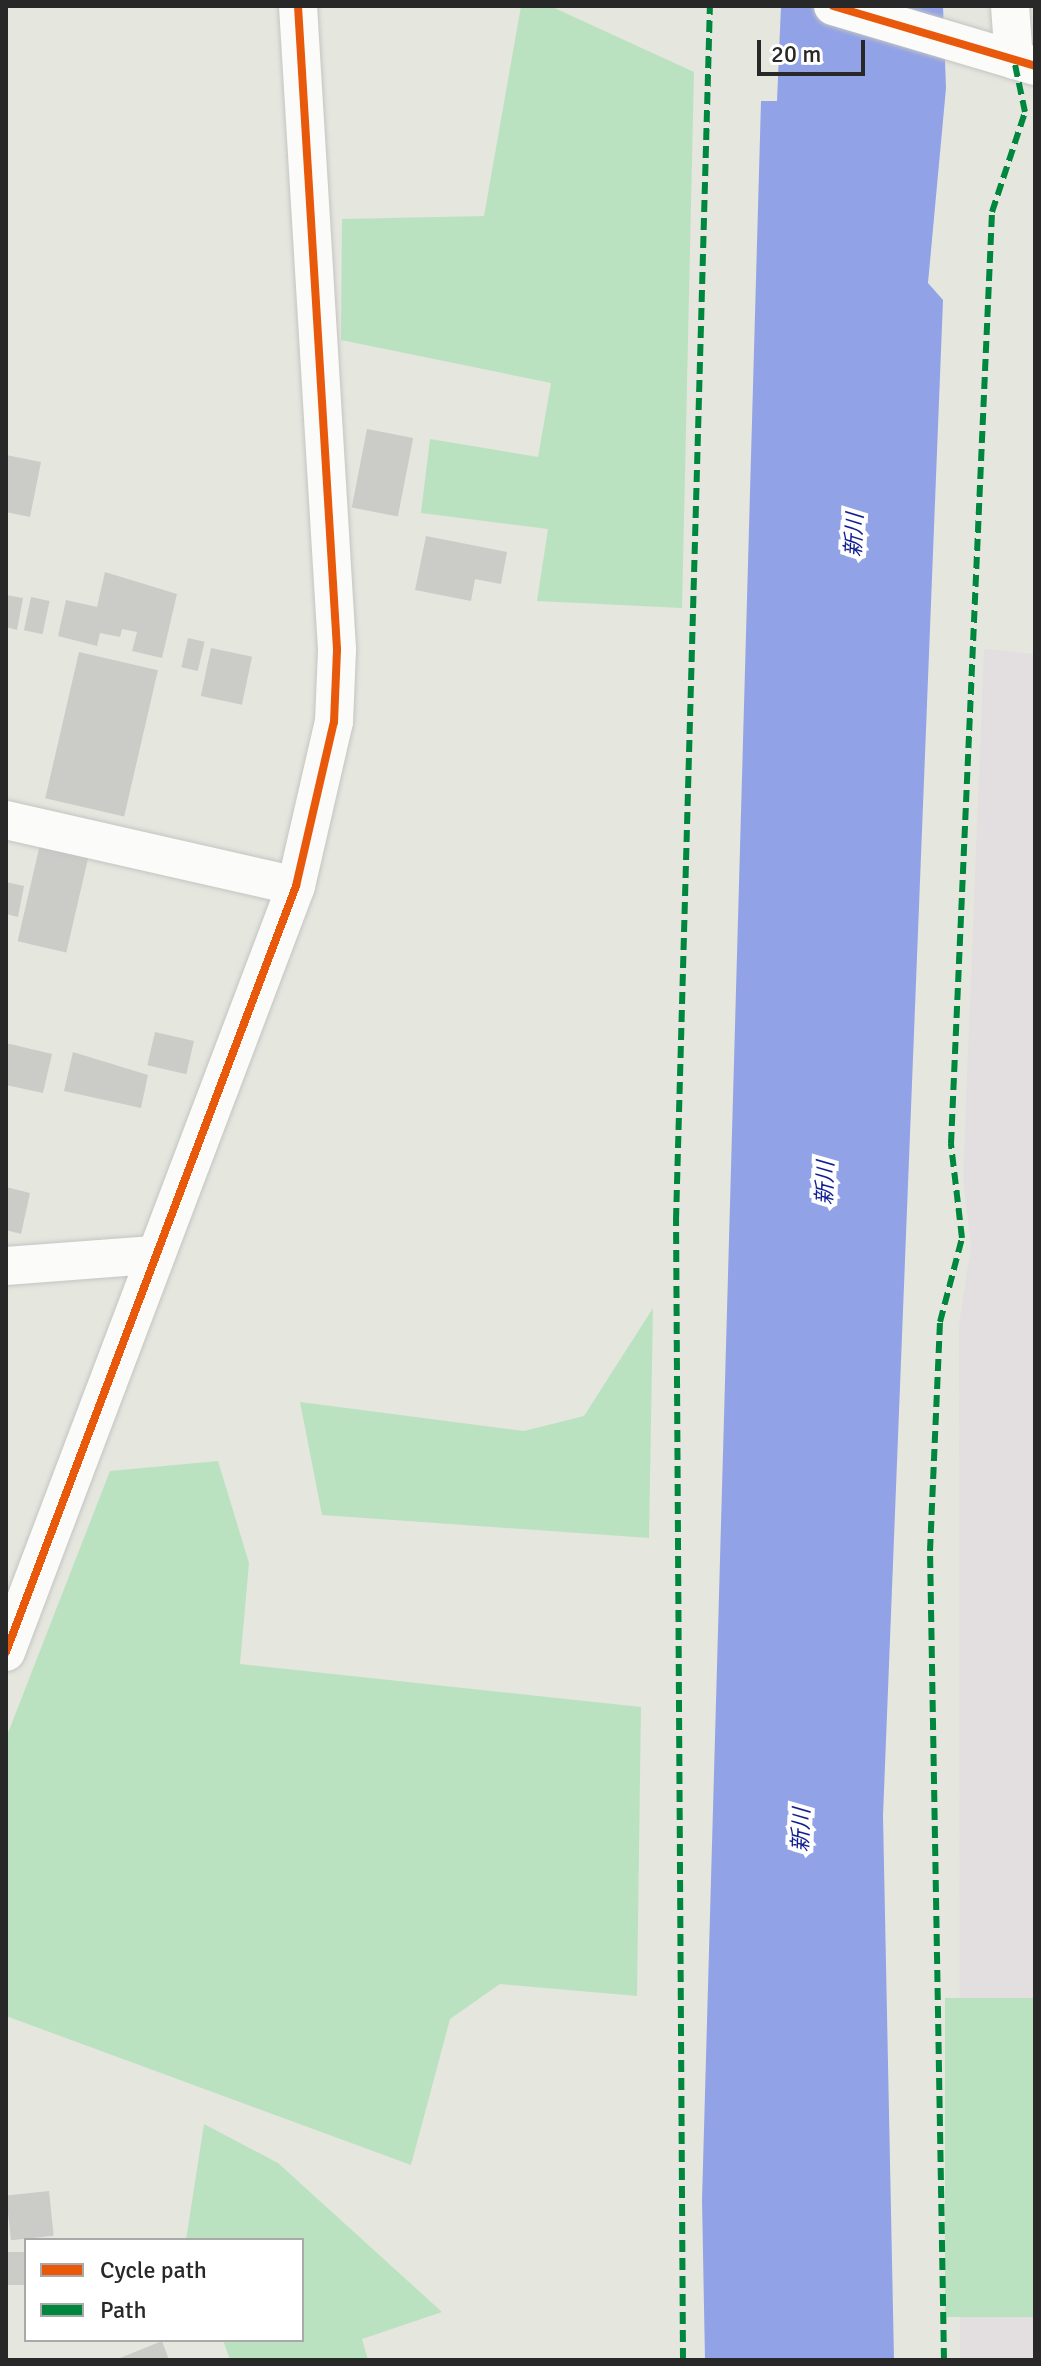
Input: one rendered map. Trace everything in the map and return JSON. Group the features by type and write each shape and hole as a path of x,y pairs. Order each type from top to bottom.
{"street":[{"path":"6,1652 296,886 334,722 337,649 298,6"},
{"path":"833,6 1024,63"},
{"path":"1010,6 1024,63"},
{"path":"6,820 296,886"},
{"path":"6,1266 154,1255"}],"shaded area":[{"path":"984,649 1035,654 1035,2360 960,2360 959,1324 971,1247 963,1177"}],"green space":[{"path":"521,6 550,6 694,72 682,608 537,601 548,529 421,513 430,439 538,457 551,383 341,340 342,219 484,216"},
{"path":"653,1308 649,1538 322,1515 300,1402 524,1431 584,1416"},
{"path":"218,1461 249,1563 240,1664 641,1707 637,1996 500,1984 450,2019 411,2165 6,2016 6,1738 110,1471"},
{"path":"945,1998 1035,1998 1035,2317 945,2317"},
{"path":"204,2124 278,2163 442,2312 362,2339 368,2360 230,2360 224,2342 304,2342 304,2238 186,2238"}],"water":[{"name":"新川","path":"781,6 943,6 946,88 928,283 943,300 883,1816 894,2360 705,2360 702,2200 761,101 777,101"}],"building":[{"path":"367,429 413,438 398,516 352,508"},
{"path":"6,455 41,462 30,517 6,512"},
{"path":"426,536 507,552 501,584 475,579 471,601 415,590"},
{"path":"105,572 177,594 162,658 132,651 137,632 122,629 120,637 100,633 97,646 58,636 66,600 97,607"},
{"path":"6,595 23,598 17,630 6,627"},
{"path":"31,597 50,601 43,634 24,630"},
{"path":"188,638 205,642 198,671 181,667"},
{"path":"211,648 252,657 242,705 201,696"},
{"path":"79,652 158,670 124,816 45,798"},
{"path":"41,840 90,851 66,953 18,941"},
{"path":"6,882 24,886 18,917 6,914"},
{"path":"155,1032 194,1041 186,1074 147,1065"},
{"path":"6,1043 52,1054 43,1093 6,1085"},
{"path":"73,1052 148,1075 141,1108 64,1091"},
{"path":"6,1187 30,1193 21,1234 6,1230"},
{"path":"49,2191 54,2236 11,2240 6,2195"},
{"path":"6,2252 24,2252 24,2285 6,2285"},
{"path":"162,2342 169,2360 115,2360"}],"marked path":[{"path":"683,2360 676,1220 710,6"},
{"path":"944,2360 930,1551 940,1322 962,1238 951,1144 992,212 1025,112 1014,60"}],"cycle path":[{"path":"6,1652 296,886 334,722 337,649 298,6"},
{"path":"833,6 1035,66"}]}
